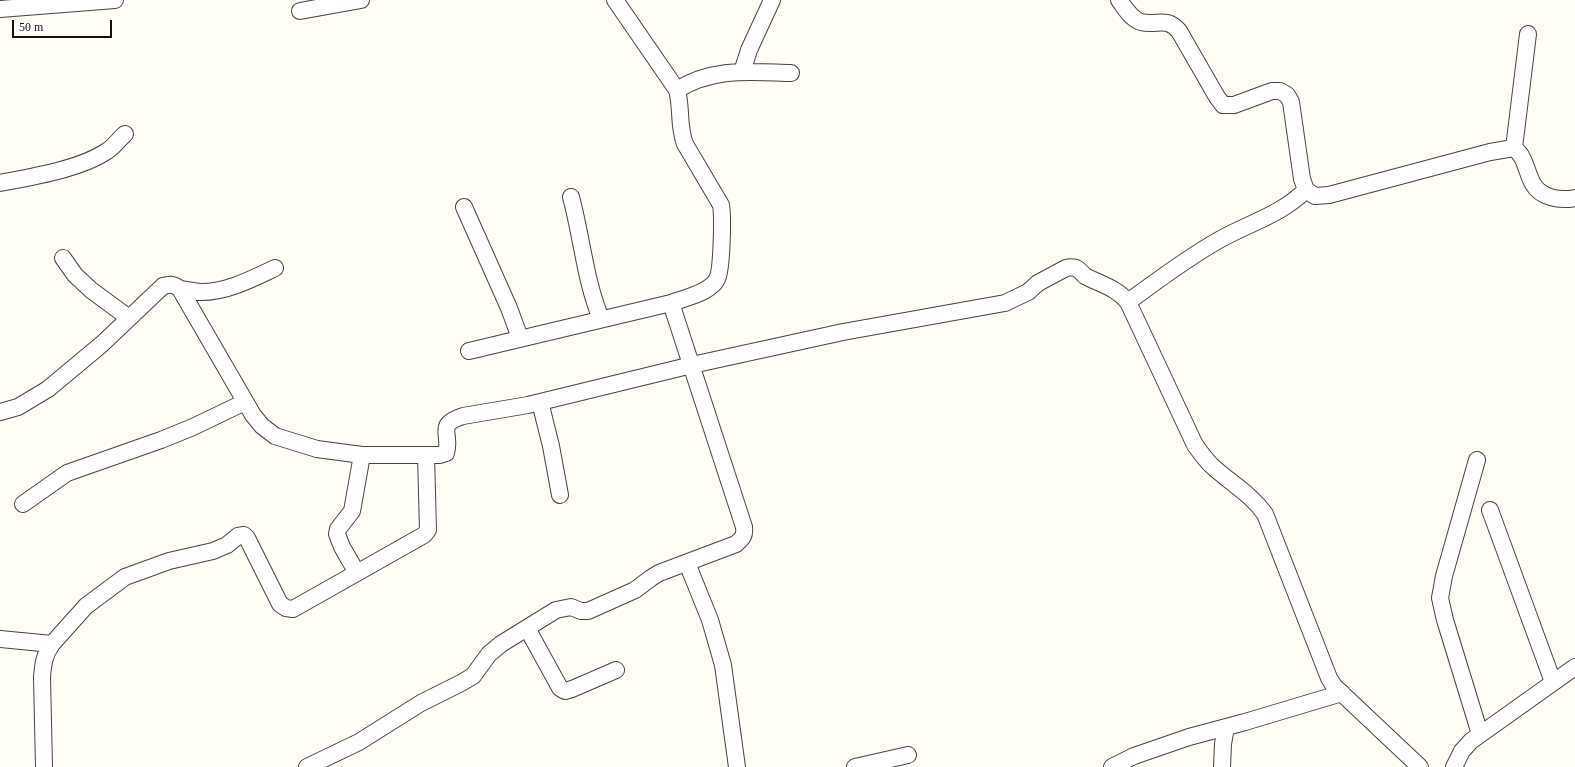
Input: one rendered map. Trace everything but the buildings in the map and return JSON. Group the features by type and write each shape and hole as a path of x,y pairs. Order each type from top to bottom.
{"street":[{"path":"0,9 116,0"},
{"path":"300,11 361,0"},
{"path":"469,351 671,303 703,291 711,286 717,279 720,262 721,205 681,135 680,103 677,90 615,0"},
{"path":"742,72 748,50 772,0"},
{"path":"1119,0 1133,18 1142,22 1162,21 1173,25 1179,31 1217,97 1224,105 1234,105 1272,91 1280,91 1287,95 1291,102 1302,179 1306,190 1315,196 1329,195 1490,152 1514,148 1520,153 1534,185 1544,194 1555,199 1575,198"},
{"path":"1514,148 1528,34"},
{"path":"677,90 689,82 701,77 715,74 742,72 791,73"},
{"path":"0,183 30,178 94,159 108,150 125,134"},
{"path":"1128,302 1173,270 1220,240 1276,213 1294,201 1306,190"},
{"path":"571,197 586,272 601,319"},
{"path":"464,207 509,308 520,338"},
{"path":"62,258 75,275 91,290 128,318"},
{"path":"0,412 18,407 48,389 102,344 163,286 175,285 180,289 252,414 262,426 275,436 317,449 362,455 440,455 446,453 448,447 446,435 447,426 454,419 463,416 540,402 692,365 843,332 1004,304 1028,292 1038,283 1070,267 1075,268 1087,276 1114,289 1128,302 1195,445 1211,465 1245,492 1258,504 1265,514 1329,678 1334,686 1420,767"},
{"path":"180,289 200,292 219,289 237,284 275,268"},
{"path":"312,766 359,742 421,703 472,676 489,654 501,644 556,610 564,607 571,607 581,611 588,611 635,590 659,573 736,544 742,539 744,527 671,303"},
{"path":"23,504 67,472 161,440 193,427 245,402"},
{"path":"540,402 552,446 560,495"},
{"path":"357,573 342,547 337,534 338,529 352,511 362,455"},
{"path":"44,767 43,662 47,651 52,644 86,606 125,577 170,561 213,551 227,544 238,536 244,535 248,538 280,604 286,608 292,609 424,535 428,530 426,455"},
{"path":"1477,460 1444,576 1440,598 1445,620 1480,734"},
{"path":"1490,510 1553,682"},
{"path":"687,563 710,620 723,665 737,767"},
{"path":"527,628 560,688 565,691 616,670"},
{"path":"0,639 52,644"},
{"path":"1454,767 1462,751 1480,734 1575,667"},
{"path":"1112,767 1134,756 1160,746 1342,693"},
{"path":"1222,767 1226,727"},
{"path":"855,767 908,755"}]}
